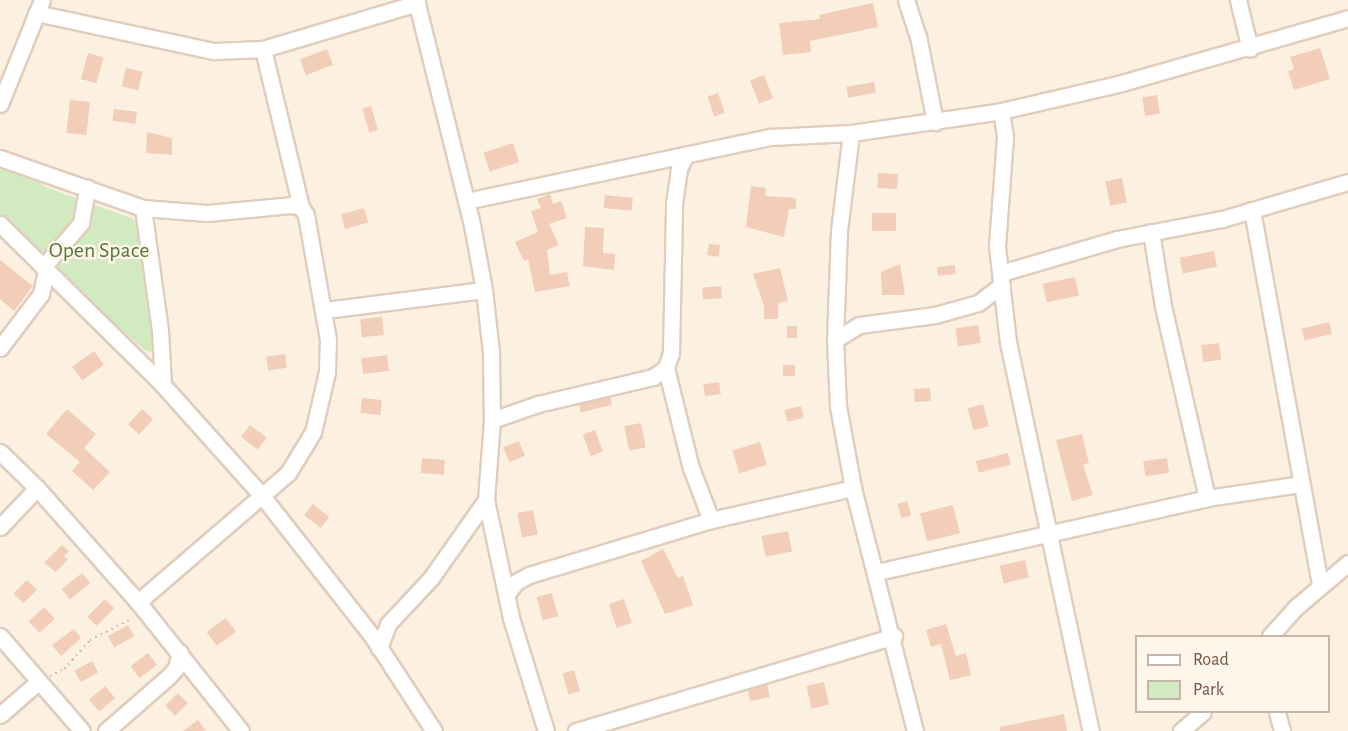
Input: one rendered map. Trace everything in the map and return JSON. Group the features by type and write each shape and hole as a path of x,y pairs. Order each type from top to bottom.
{"street":[{"path":"906,0 918,36 935,122"},
{"path":"1238,0 1250,49"},
{"path":"0,104 39,7 68,17 168,43 214,51 263,49 417,1 466,201 484,290 492,420 486,500 506,595 546,731"},
{"path":"466,201 771,137 851,133 1001,111 1250,49 1348,18"},
{"path":"141,605 154,584 262,497 288,473 313,432 327,372 325,310 306,216 300,207 263,49"},
{"path":"1001,111 1005,137 997,216 1008,342 1092,731"},
{"path":"851,133 839,231 835,340 838,406 853,488 894,636 915,731"},
{"path":"492,420 538,404 653,377 666,368 671,353 674,204 679,168 686,155"},
{"path":"0,158 144,208 207,213 300,207"},
{"path":"835,340 859,325 935,315 978,303 1002,279 1151,232 1252,210 1348,182"},
{"path":"0,348 41,294 45,269 81,223 87,188"},
{"path":"144,208 160,331 163,385"},
{"path":"1252,210 1320,585"},
{"path":"0,224 163,385 262,497 379,648 434,731"},
{"path":"1151,232 1166,317 1207,498"},
{"path":"325,310 484,290"},
{"path":"666,368 674,391 681,435 711,520"},
{"path":"0,452 37,488 141,605 241,731"},
{"path":"877,572 1207,498 1301,484"},
{"path":"0,527 37,488"},
{"path":"506,595 516,582 529,575 711,520 853,488"},
{"path":"379,648 388,624 431,578 486,500"},
{"path":"1271,635 1320,585 1348,563"},
{"path":"0,636 37,683 82,731"},
{"path":"576,731 894,636"},
{"path":"106,731 168,677 176,668 180,652"},
{"path":"0,715 37,683"},
{"path":"1181,731 1201,713"},
{"path":"1278,713 1282,731"}],"path":[{"path":"37,683 63,669 90,640 135,617 141,605"}],"green space":[{"name":"Open Space","path":"0,161 48,188 134,219 150,261 160,354 146,351 0,224"}],"building":[{"path":"873,3 878,27 810,41 811,52 783,55 779,23 820,19 819,15"},
{"path":"1320,48 1330,79 1294,90 1288,71 1294,69 1290,57"},
{"path":"327,49 333,65 306,75 300,59"},
{"path":"88,53 103,57 96,83 81,79"},
{"path":"126,68 143,72 138,90 122,87"},
{"path":"764,75 773,98 759,104 750,80"},
{"path":"874,82 876,93 848,98 846,87"},
{"path":"718,93 725,113 714,116 708,97"},
{"path":"1157,95 1160,114 1145,116 1142,97"},
{"path":"70,100 90,102 86,135 67,133"},
{"path":"371,106 378,130 369,133 362,108"},
{"path":"114,109 137,112 135,124 113,121"},
{"path":"147,132 172,138 172,155 146,153"},
{"path":"513,143 519,162 490,172 484,153"},
{"path":"878,173 898,174 897,189 877,188"},
{"path":"1122,178 1127,203 1110,206 1105,181"},
{"path":"751,186 766,188 765,196 796,198 796,209 789,209 784,237 746,227"},
{"path":"550,194 553,204 561,201 567,218 549,224 559,245 547,250 550,275 567,272 570,286 535,292 528,259 524,261 515,242 538,232 531,211 541,208 537,199"},
{"path":"605,195 633,198 631,211 604,208"},
{"path":"364,208 368,222 345,229 341,215"},
{"path":"872,213 896,213 896,231 872,231"},
{"path":"585,227 604,228 603,253 615,254 614,270 583,266"},
{"path":"709,244 720,245 719,257 707,255"},
{"path":"1214,251 1217,267 1183,273 1180,258"},
{"path":"0,260 33,286 14,311 0,299"},
{"path":"900,264 905,295 882,295 881,272"},
{"path":"955,265 956,274 938,276 937,267"},
{"path":"780,268 788,301 778,303 778,319 764,319 764,306 753,274"},
{"path":"1075,277 1079,296 1047,302 1043,284"},
{"path":"721,286 722,298 703,300 702,288"},
{"path":"382,317 384,335 362,337 360,319"},
{"path":"1329,322 1332,334 1305,340 1302,329"},
{"path":"978,325 981,343 958,346 955,329"},
{"path":"787,326 797,326 797,338 787,338"},
{"path":"1219,343 1221,360 1203,362 1201,345"},
{"path":"94,351 104,365 82,381 72,367"},
{"path":"285,354 287,368 268,371 266,357"},
{"path":"387,355 389,371 363,374 361,358"},
{"path":"783,365 795,365 795,376 783,376"},
{"path":"719,382 721,394 705,396 703,385"},
{"path":"930,388 931,401 915,402 914,389"},
{"path":"610,397 612,405 581,413 579,405"},
{"path":"362,398 382,400 380,415 360,413"},
{"path":"983,404 989,426 973,430 968,408"},
{"path":"801,406 804,418 787,422 785,410"},
{"path":"67,409 96,434 84,448 110,472 93,490 72,471 80,462 46,434"},
{"path":"142,409 153,419 139,435 128,425"},
{"path":"641,423 646,448 629,451 624,426"},
{"path":"250,425 267,438 258,450 241,437"},
{"path":"595,430 603,452 591,456 583,434"},
{"path":"1082,434 1089,463 1083,465 1093,495 1072,501 1056,440"},
{"path":"519,441 525,456 509,462 503,447"},
{"path":"760,442 767,465 739,473 732,450"},
{"path":"1008,453 1011,465 979,473 976,461"},
{"path":"422,458 445,460 444,475 421,473"},
{"path":"1167,458 1169,473 1145,476 1143,461"},
{"path":"907,501 911,515 902,518 897,504"},
{"path":"313,504 329,517 321,528 304,515"},
{"path":"953,505 960,533 927,541 920,513"},
{"path":"533,510 538,535 522,538 517,513"},
{"path":"788,531 792,552 766,557 761,536"},
{"path":"62,545 69,551 64,557 68,559 56,572 44,563"},
{"path":"663,549 678,578 683,576 693,605 665,614 641,561"},
{"path":"1025,560 1029,578 1004,583 1000,566"},
{"path":"82,573 90,583 70,599 62,589"},
{"path":"27,580 37,590 23,603 14,593"},
{"path":"552,593 558,616 543,620 537,597"},
{"path":"105,599 114,608 97,626 87,617"},
{"path":"624,599 632,623 617,628 609,604"},
{"path":"44,607 55,619 40,633 29,621"},
{"path":"226,618 236,632 217,646 207,632"},
{"path":"946,624 956,656 966,653 971,675 950,680 941,644 931,647 926,630"},
{"path":"128,625 134,636 114,648 108,636"},
{"path":"74,629 81,638 61,656 52,645"},
{"path":"148,653 157,665 139,678 130,666"},
{"path":"92,661 98,672 81,682 75,671"},
{"path":"574,670 580,691 569,694 562,673"},
{"path":"824,682 829,704 812,708 806,686"},
{"path":"767,684 770,697 750,701 748,690"},
{"path":"105,686 115,698 99,712 89,699"},
{"path":"178,693 188,703 175,716 165,706"},
{"path":"1064,714 1067,731 1000,731 1000,727"},
{"path":"198,720 206,731 183,731"}]}
